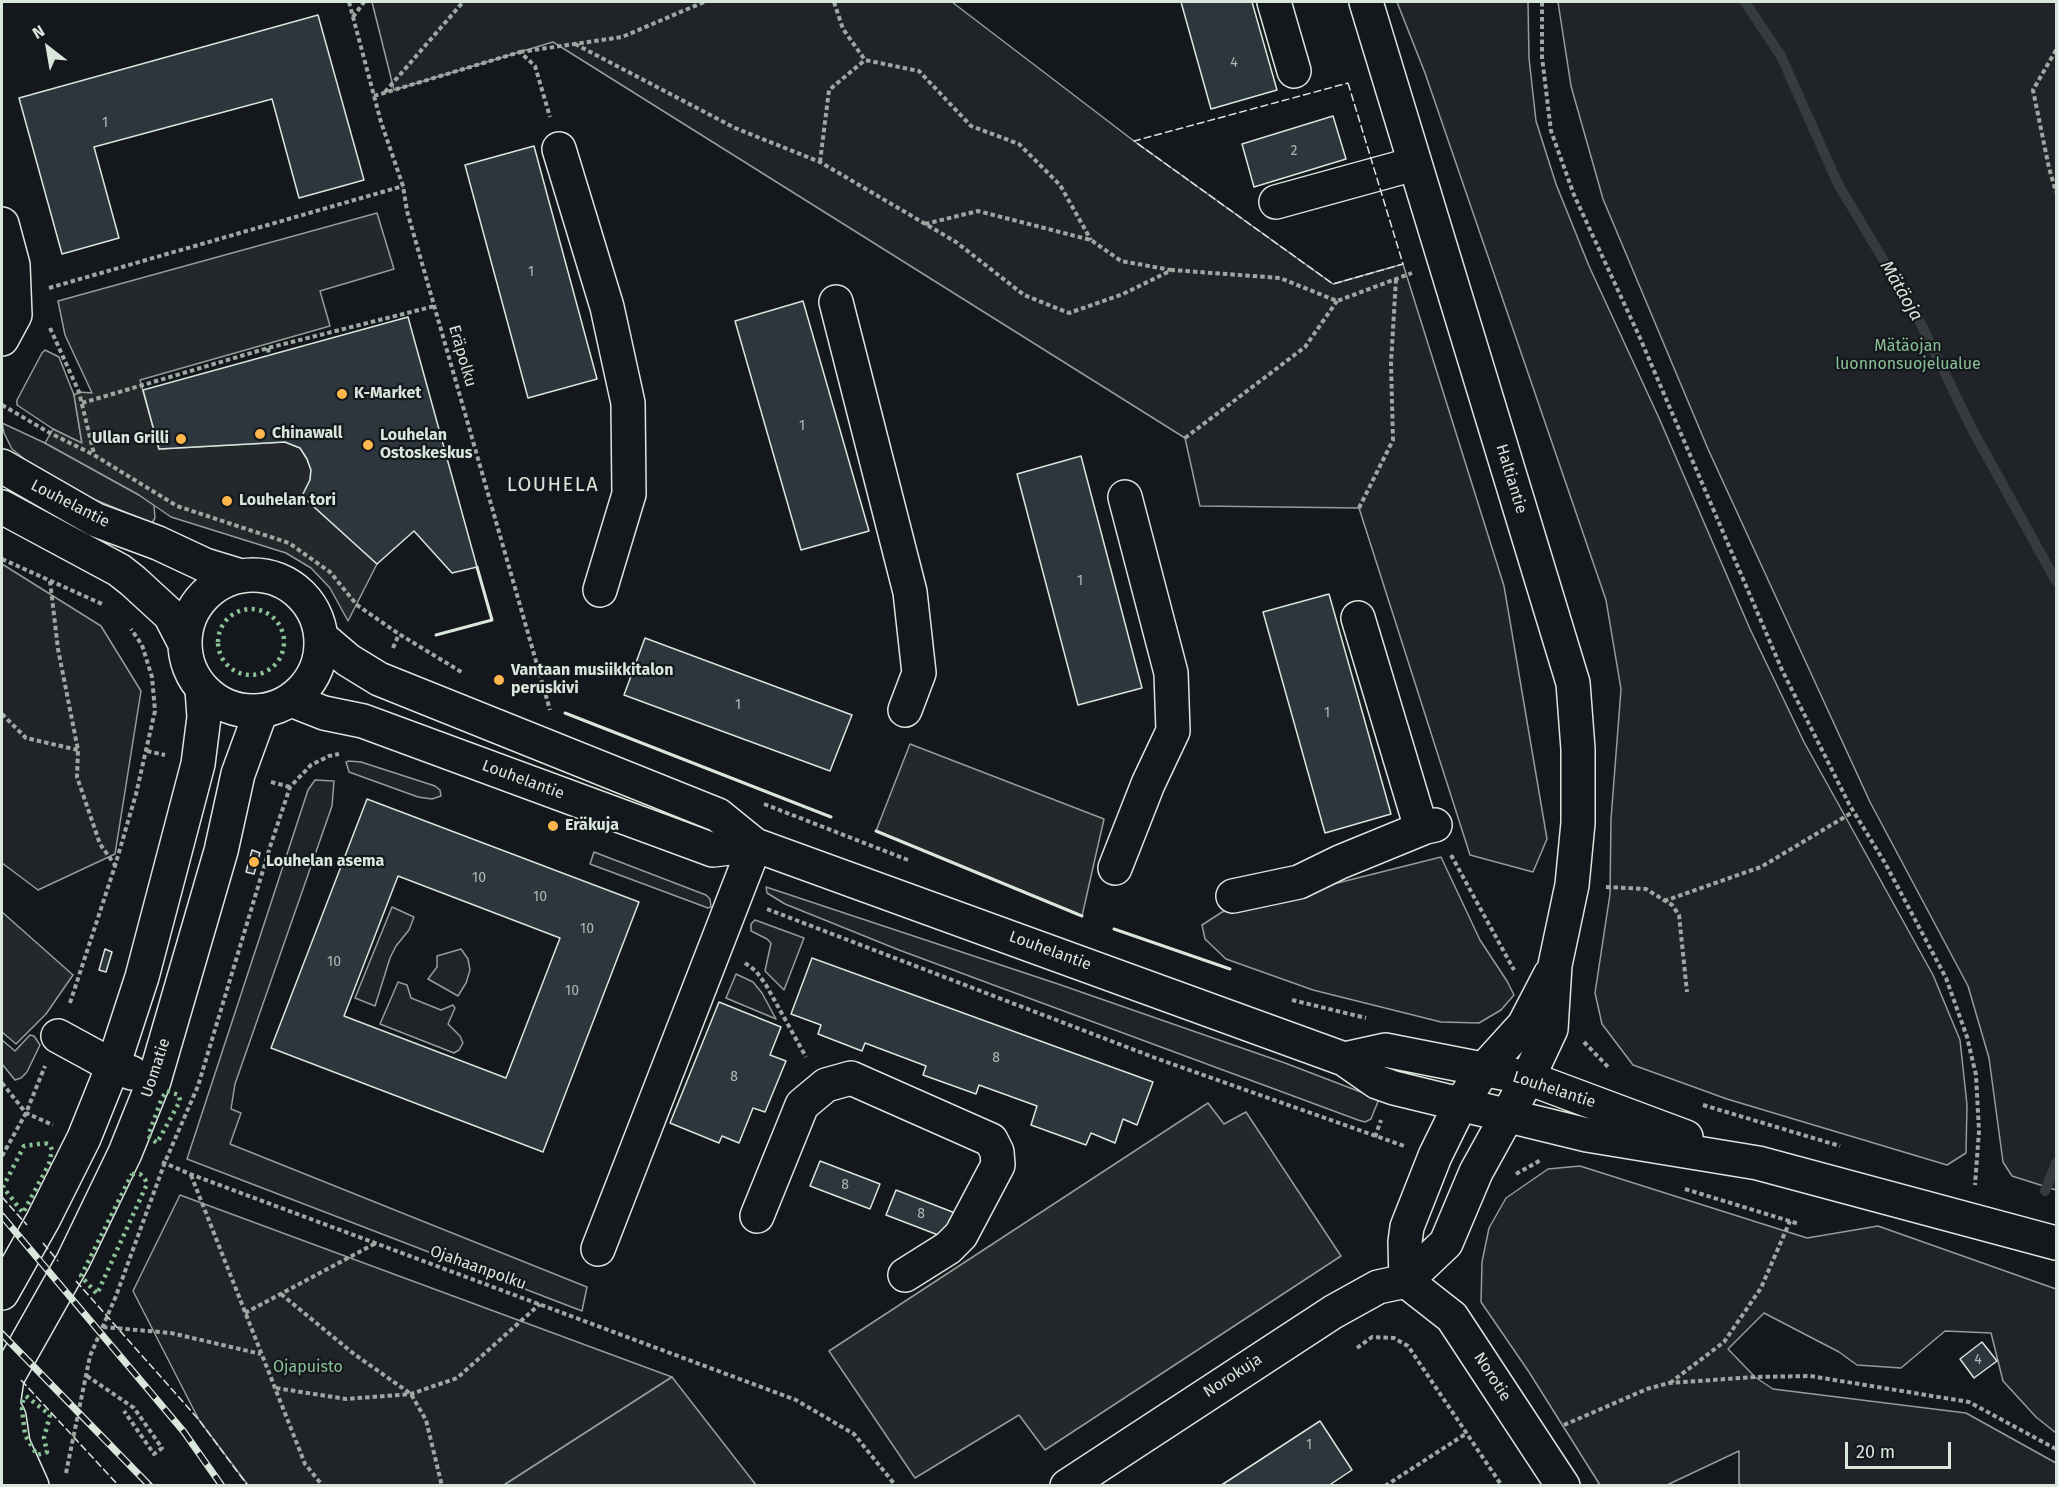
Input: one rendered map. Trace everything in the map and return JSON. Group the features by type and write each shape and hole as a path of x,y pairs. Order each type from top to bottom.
{"street":[{"path":"1274,2 1294,71"},
{"name":"Haltiantie","path":"1366,2 1573,683 1578,823 1572,885 1555,966 1551,1029 1528,1078"},
{"path":"559,149 607,307 627,403 629,494 600,590"},
{"path":"1276,202 1414,164"},
{"path":"2,224 13,265 15,315 2,339"},
{"path":"836,302 910,592 919,674 904,710"},
{"name":"Louhelantie","path":"2,466 96,520 158,543 205,565 241,576"},
{"path":"1115,868 1148,784 1173,731 1171,673 1125,497"},
{"name":"Louhelantie","path":"2,507 119,570 170,615 184,642"},
{"path":"241,576 268,577 290,586 304,599 315,616 321,637 320,654 313,675 302,690 291,700 261,711 232,708 215,700 202,689 188,665 184,642 190,616 201,599 219,584 241,576"},
{"path":"1358,618 1421,828 1429,826"},
{"name":"Louhelantie","path":"321,637 348,660 379,679 718,815 755,845 1344,1059 1377,1082 1460,1105 1587,1135 1758,1163"},
{"path":"2,1293 43,1220 84,1138 113,1066 142,977 198,764 204,717 202,689"},
{"name":"Louhelantie","path":"291,700 324,712 363,721 713,850 755,845"},
{"name":"Uomatie","path":"2,1404 7,1378 73,1261 125,1153 154,1081 221,850 238,774 261,711"},
{"path":"1233,896 1299,882 1340,862 1429,826"},
{"path":"598,1249 755,845"},
{"name":"Haltiantie","path":"1484,1069 1524,1025 1555,966"},
{"path":"58,1036 113,1066 154,1081"},
{"name":"Louhelantie","path":"1344,1059 1385,1050 1528,1078 1758,1163 2056,1243"},
{"path":"1406,1281 1407,1227 1435,1156 1460,1105 1484,1069"},
{"path":"757,1216 802,1105 823,1087 851,1078 991,1140 997,1152 998,1165 961,1234 948,1248 905,1275"},
{"path":"1406,1281 1446,1243 1476,1172 1528,1078"},
{"name":"Norokuja","path":"1067,1485 1333,1312 1377,1287 1406,1281"},
{"name":"Norotie","path":"1406,1281 1452,1317 1563,1485"},
{"path":"2,1404 12,1430 8,1466 2,1477"},
{"path":"12,1444 32,1485"}],"path":[{"name":"Eräpolku","path":"349,2 552,717"},
{"path":"353,17 364,2"},
{"path":"385,93 463,2"},
{"path":"375,96 520,52 622,38 704,2"},
{"path":"834,2 843,29 865,60 919,71 971,126 1019,144 1060,185 1090,240"},
{"path":"1542,2 1542,57 1551,131 1574,195 1640,338 1782,670 1853,812 1928,942 1946,978 1967,1037 1976,1075 1979,1131 1975,1186"},
{"path":"575,44 735,128 820,162 956,242 1024,296 1069,313 1123,294 1172,270"},
{"path":"2056,50 2033,90 2056,192"},
{"path":"520,52 535,66 559,149"},
{"path":"820,162 829,90 865,60"},
{"path":"48,288 403,186"},
{"path":"926,224 978,211 1090,240 1121,261 1172,270 1280,278 1337,301"},
{"path":"1185,438 1305,347 1337,301 1414,273"},
{"path":"1359,508 1392,440 1391,363 1396,279"},
{"path":"82,403 268,348 435,306"},
{"path":"50,328 79,392 94,455"},
{"path":"268,348 269,356"},
{"path":"2,405 94,455 177,506"},
{"path":"2,559 109,606"},
{"path":"50,581 58,649 78,750 77,777 87,812 100,844 115,866"},
{"path":"2,1156 26,1113 58,1036 115,866 136,794 155,711 152,677 142,645 130,627"},
{"path":"2,714 26,738 78,750"},
{"path":"66,1475 90,1356 165,1162 198,1086 290,787 311,765 329,756 346,752"},
{"path":"1664,901 1761,867 1853,812"},
{"path":"1429,826 1517,974"},
{"path":"1572,885 1646,889 1672,905 1679,915 1687,992"},
{"path":"735,897 1158,1059 1435,1156"},
{"path":"715,948 756,971 823,1087"},
{"path":"1596,1104 1606,1067"},
{"path":"2,1083 26,1113 84,1138"},
{"name":"Ojahaanpolku","path":"125,1153 165,1162 190,1174 796,1400 854,1434 896,1485"},
{"path":"1476,1172 1502,1183 1541,1160 1551,1158"},
{"path":"190,1174 305,1464 323,1485"},
{"path":"1681,1188 1799,1224"},
{"path":"1669,1383 1724,1342 1761,1288 1790,1221"},
{"path":"245,1313 376,1243"},
{"path":"281,1294 354,1354 411,1394 426,1420 442,1485"},
{"path":"275,1388 346,1399 411,1394 457,1378 540,1304"},
{"path":"103,1327 171,1333 261,1354"},
{"path":"1357,1348 1372,1337 1394,1338 1408,1346 1502,1485"},
{"path":"87,1376 134,1408 162,1448 154,1454 124,1411"},
{"path":"1563,1426 1647,1389 1669,1383 1810,1376 1969,1402 2056,1449"},
{"path":"1384,1485 1467,1433"}],"green space":[{"path":"372,2 952,2 1134,141 1333,284 1403,264 1504,586 1547,839 1533,872 1470,855 1359,508 1200,506 1185,438 553,42 394,90"},
{"path":"1397,2 1528,2 1529,58 1536,121 1556,184 1589,266 1659,418 1750,629 1804,742 1933,975 1960,1040 1967,1105 1966,1153 1947,1165 1727,1099 1633,1065 1602,1024 1595,993 1610,894 1611,819 1621,689 1606,600 1425,73"},
{"name":"Mätäojan luonnonsuojelualue","path":"1558,2 2056,2 2056,1190 2012,1176 2003,1162 1989,1058 1968,986 1870,802 1708,449 1603,199 1571,86"},
{"path":"45,350 59,357 74,395 82,444 53,429 17,405 17,400"},
{"path":"2,423 45,443 154,505 155,518 152,523 54,483 12,449"},
{"path":"2,564 101,626 141,691 115,854 38,890 2,863"},
{"path":"346,762 361,762 435,786 440,790 441,796 432,799 418,797 349,772"},
{"path":"315,780 334,781 332,806 235,1084 231,1109 241,1113 230,1144 587,1287 582,1311 187,1159 308,790"},
{"path":"594,852 706,895 710,899 711,907 708,908 590,864"},
{"path":"1441,857 1480,940 1514,995 1501,1010 1479,1023 1441,1022 1313,990 1226,959 1205,939 1202,925 1222,912"},
{"path":"766,887 1058,984 1285,1063 1379,1099 1371,1119 1365,1122 1358,1120 899,950 785,904 767,893"},
{"path":"392,907 414,917 409,930 390,958 375,1006 355,998"},
{"path":"755,920 804,938 784,990 765,971 771,943 751,931 751,924"},
{"path":"461,949 468,959 470,970 466,983 458,996 428,979 437,967 437,956"},
{"path":"736,974 753,982 762,993 776,1019 726,998"},
{"path":"398,982 407,985 411,998 441,1010 453,1005 455,1008 448,1024 460,1036 463,1043 459,1050 454,1053 380,1024"},
{"path":"30,1035 34,1036 40,1045 27,1072 15,1080 2,1064 2,1040 15,1051"},
{"path":"1580,1166 1807,1238 1878,1226 2056,1289 2056,1433 2036,1417 2003,1381 1991,1333 1945,1331 1901,1368 1857,1365 1839,1352 1764,1313 1728,1349 1755,1377 1773,1389 1966,1413 2056,1463 2056,1485 1741,1485 1739,1483 1739,1451 1667,1485 1600,1485 1529,1372 1481,1302 1482,1262 1489,1228 1506,1198 1548,1169"},
{"name":"Ojapuisto","path":"180,1195 672,1377 504,1485 248,1485 199,1420 133,1291"}],"shaded area":[{"path":"377,213 394,269 320,291 330,326 140,380 159,449 285,442 300,448 311,470 310,480 302,496 377,564 348,621 330,588 311,568 286,553 171,517 139,495 45,443 53,429 82,443 74,395 79,392 92,393 65,335 58,301"},
{"path":"910,744 1104,819 1082,916 876,831"},
{"path":"2,912 73,975 46,1014 16,1044 2,1032"},
{"path":"1208,1103 1224,1124 1246,1112 1341,1256 1045,1450 1019,1415 915,1478 829,1351"},
{"path":"672,1377 756,1485 504,1485"}],"building":[{"path":"1181,2 1252,2 1277,90 1211,109"},
{"path":"318,15 364,180 299,198 272,99 94,147 119,238 62,254 19,98"},
{"path":"1333,116 1346,159 1254,187 1242,144"},
{"path":"534,146 597,379 528,398 465,165"},
{"path":"803,301 869,531 801,550 735,321"},
{"name":"Louhelan Ostoskeskus","path":"408,317 477,567 452,573 414,531 377,564 302,496 310,480 311,470 300,448 285,442 159,449 143,390"},
{"path":"1081,456 1142,688 1078,705 1017,474"},
{"path":"1329,594 1391,814 1325,833 1263,612"},
{"path":"645,638 852,715 830,771 624,695"},
{"path":"367,799 639,902 543,1152 271,1048","holes":["398,876 560,938 506,1078 344,1016"]},
{"path":"252,850 260,853 254,874 246,872"},
{"path":"105,949 112,952 106,972 99,970"},
{"path":"812,958 1153,1082 1137,1125 1123,1119 1115,1143 1091,1133 1086,1145 1031,1125 1037,1106 979,1085 976,1094 923,1075 926,1066 865,1043 862,1051 818,1034 821,1025 791,1014"},
{"path":"719,1002 781,1027 770,1055 786,1061 765,1112 753,1108 739,1143 722,1136 719,1143 670,1123"},
{"path":"820,1161 880,1184 870,1209 810,1186"},
{"path":"896,1190 955,1213 946,1238 886,1215"},
{"path":"1982,1342 1997,1361 1974,1378 1960,1359"},
{"path":"1320,1421 1352,1470 1328,1486 1220,1486"}],"waterway":[{"name":"Mätäoja","path":"1745,2 1781,56 1838,184 1917,316 1972,429 2056,581"},
{"path":"2045,1191 2056,1163"}],"railway":[{"path":"2,1216 184,1432 222,1486"},
{"path":"2,1334 150,1486"}],"hedge":[{"path":"244,609 258,609 270,614 279,623 284,642 282,655 275,666 258,675 244,675 232,670 223,661 218,649 218,635 223,623 232,614 244,609"},
{"path":"167,1091 179,1095 180,1101 157,1143 148,1136 162,1098 167,1091"},
{"path":"45,1143 50,1145 52,1150 49,1164 23,1213 3,1187 24,1146 45,1143"},
{"path":"132,1174 140,1174 147,1184 97,1294 81,1276 132,1174"},
{"path":"26,1396 50,1415 44,1438 47,1452 37,1455 25,1435 22,1409 26,1396"}],"fence":[{"path":"1348,83 1403,264 1333,284 1134,141 1348,83"},
{"path":"2,1197 27,1225"},
{"path":"43,1243 58,1261"},
{"path":"76,1281 199,1420 248,1486"},
{"path":"21,1380 119,1486"}],"wall":[{"path":"436,635 492,620 477,567"},
{"path":"565,713 831,817"},
{"path":"876,831 1082,916"},
{"path":"1114,929 1230,969"}],"place":[{"name":"K-Market","path":"342,394"},
{"name":"Chinawall","path":"260,434"},
{"name":"Ullan Grilli","path":"181,439"},
{"name":"Louhelan Ostoskeskus","path":"368,445"},
{"name":"Louhelan tori","path":"227,501"},
{"name":"Vantaan musiikkitalon peruskivi","path":"499,680"},
{"name":"Eräkuja","path":"553,826"},
{"name":"Louhelan asema","path":"254,862"}],"district":[{"name":"LOUHELA","path":"553,485"}]}
